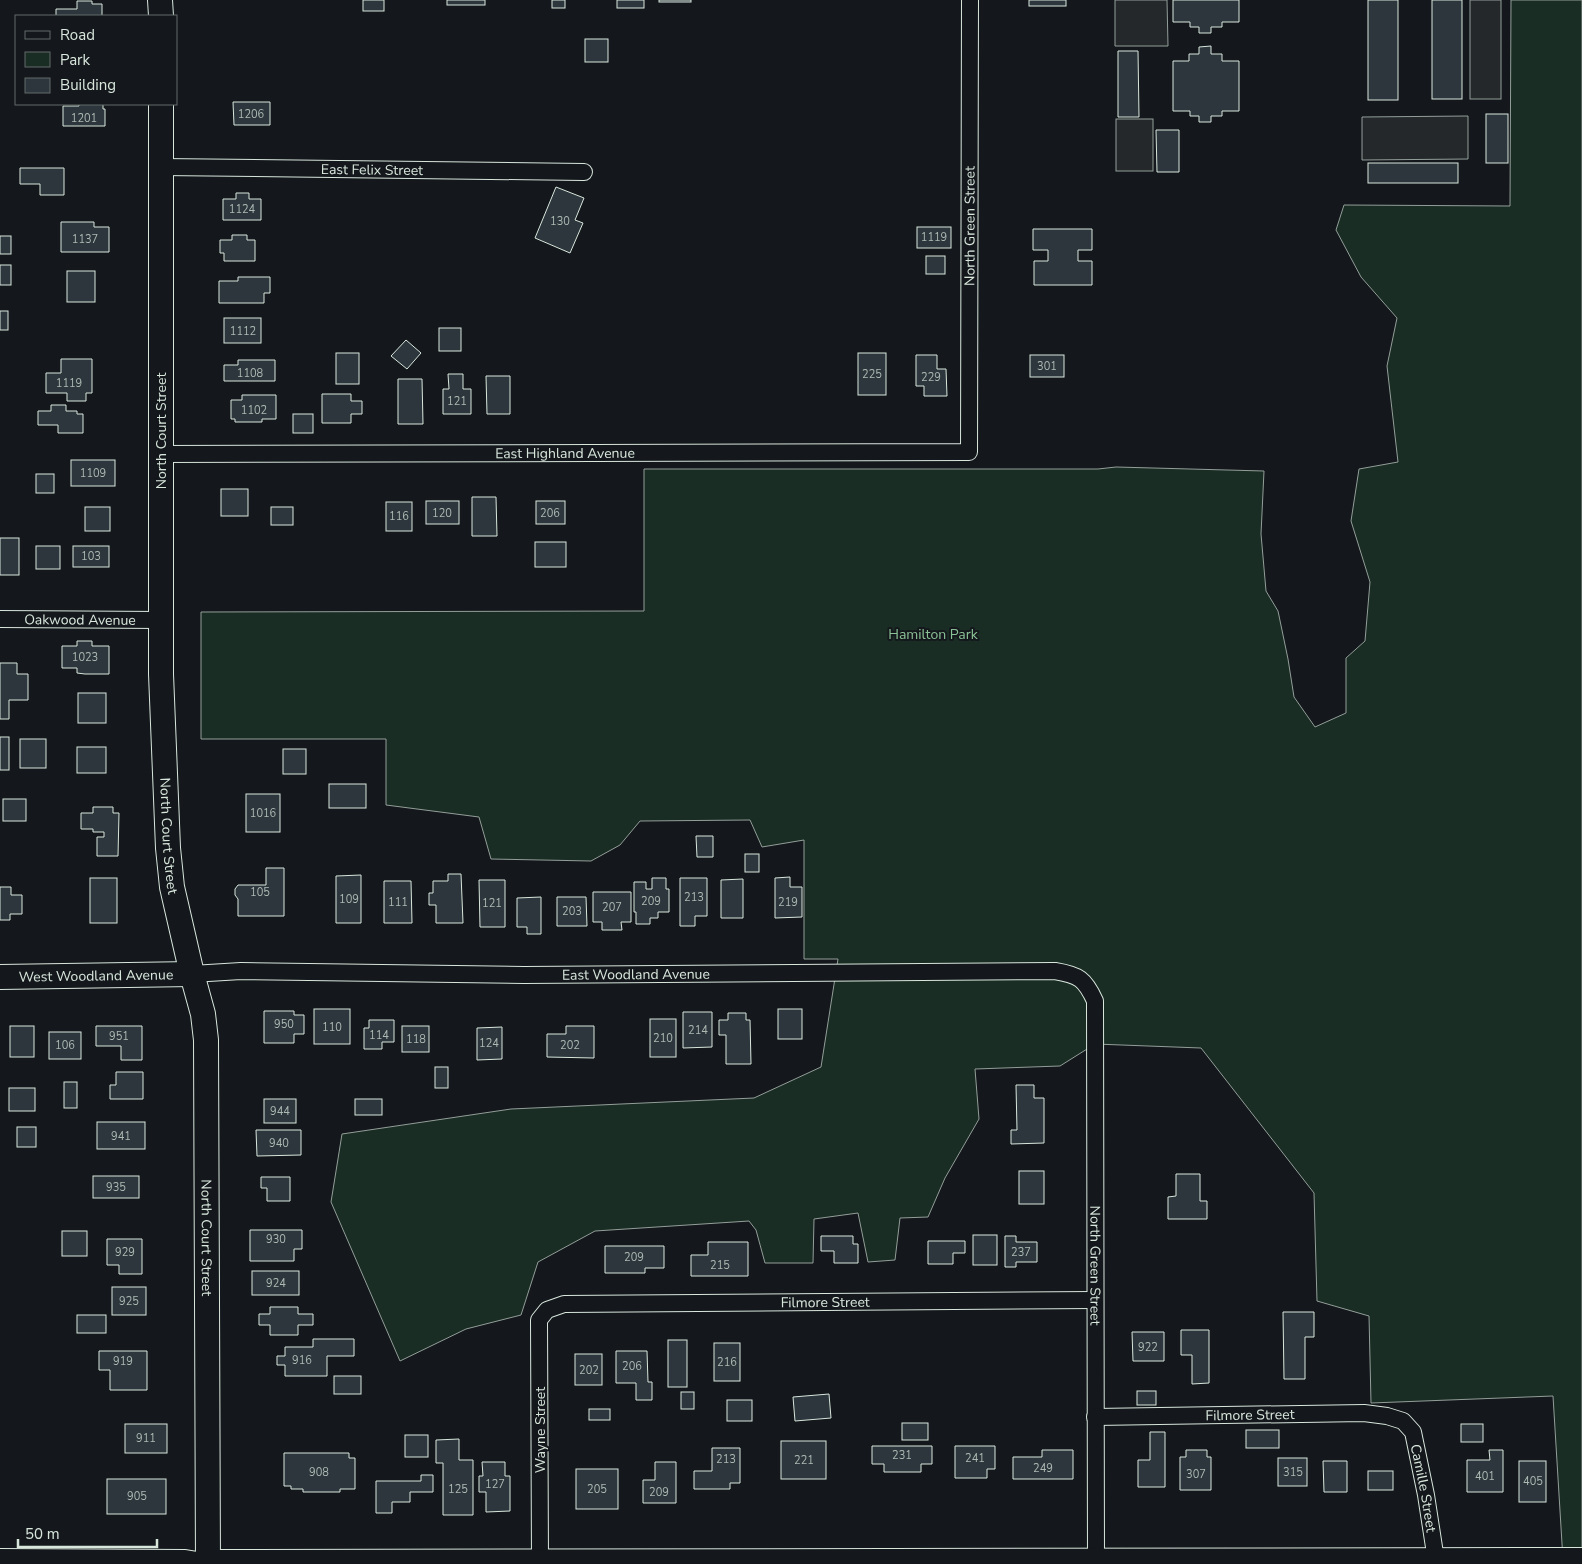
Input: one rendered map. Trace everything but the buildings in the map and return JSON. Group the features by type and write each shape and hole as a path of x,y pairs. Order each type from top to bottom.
{"main road":[{"path":"160,0 160,15"},
{"name":"North Court Street","path":"161,105 161,674 168,848 172,887 203,1014 206,1040 208,1563"},
{"name":"West Woodland Avenue","path":"0,977 192,974"},
{"path":"208,1563 1582,1560"}],"street":[{"name":"North Green Street","path":"968,452 970,0"},
{"name":"East Felix Street","path":"161,167 584,172"},
{"name":"East Highland Avenue","path":"161,454 968,452"},
{"name":"Oakwood Avenue","path":"0,619 161,620"},
{"name":"East Woodland Avenue","path":"192,974 241,971 532,975 1055,971 1067,973 1078,978"},
{"name":"North Green Street","path":"1078,978 1088,985 1095,1001 1096,1561"},
{"name":"Filmore Street","path":"556,1307 564,1304 1095,1300"},
{"name":"Wayne Street","path":"540,1562 539,1320 547,1310 556,1307"},
{"name":"Filmore Street","path":"1095,1417 1364,1413 1387,1416 1404,1421"},
{"name":"Camille Street","path":"1404,1421 1413,1432 1426,1495 1436,1560"},
{"path":"0,1557 184,1558 208,1563"}],"green space":[{"name":"Hamilton Park","path":"1511,0 1582,0 1582,1560 1563,1560 1553,1396 1371,1403 1369,1316 1317,1301 1314,1193 1201,1048 1095,1044 1060,1066 975,1069 979,1119 945,1178 928,1217 900,1218 895,1260 868,1262 858,1213 814,1219 813,1263 765,1263 756,1230 749,1221 595,1231 538,1262 521,1315 466,1329 400,1361 331,1202 342,1134 511,1109 754,1098 821,1067 838,959 804,959 804,840 762,847 750,820 640,821 620,845 591,861 491,859 479,817 386,805 386,739 201,739 201,612 644,611 644,469 1098,469 1116,467 1264,471 1261,534 1266,591 1278,611 1294,697 1315,727 1346,713 1346,658 1365,641 1370,582 1351,521 1359,469 1398,462 1387,366 1397,318 1361,277 1336,230 1344,205 1510,206"}],"shaded area":[{"path":"1115,0 1167,0 1168,46 1115,46"},
{"path":"1470,0 1501,0 1501,99 1470,99"},
{"path":"1468,116 1468,159 1362,160 1362,117"},
{"path":"1116,119 1153,119 1153,171 1116,171"}]}
